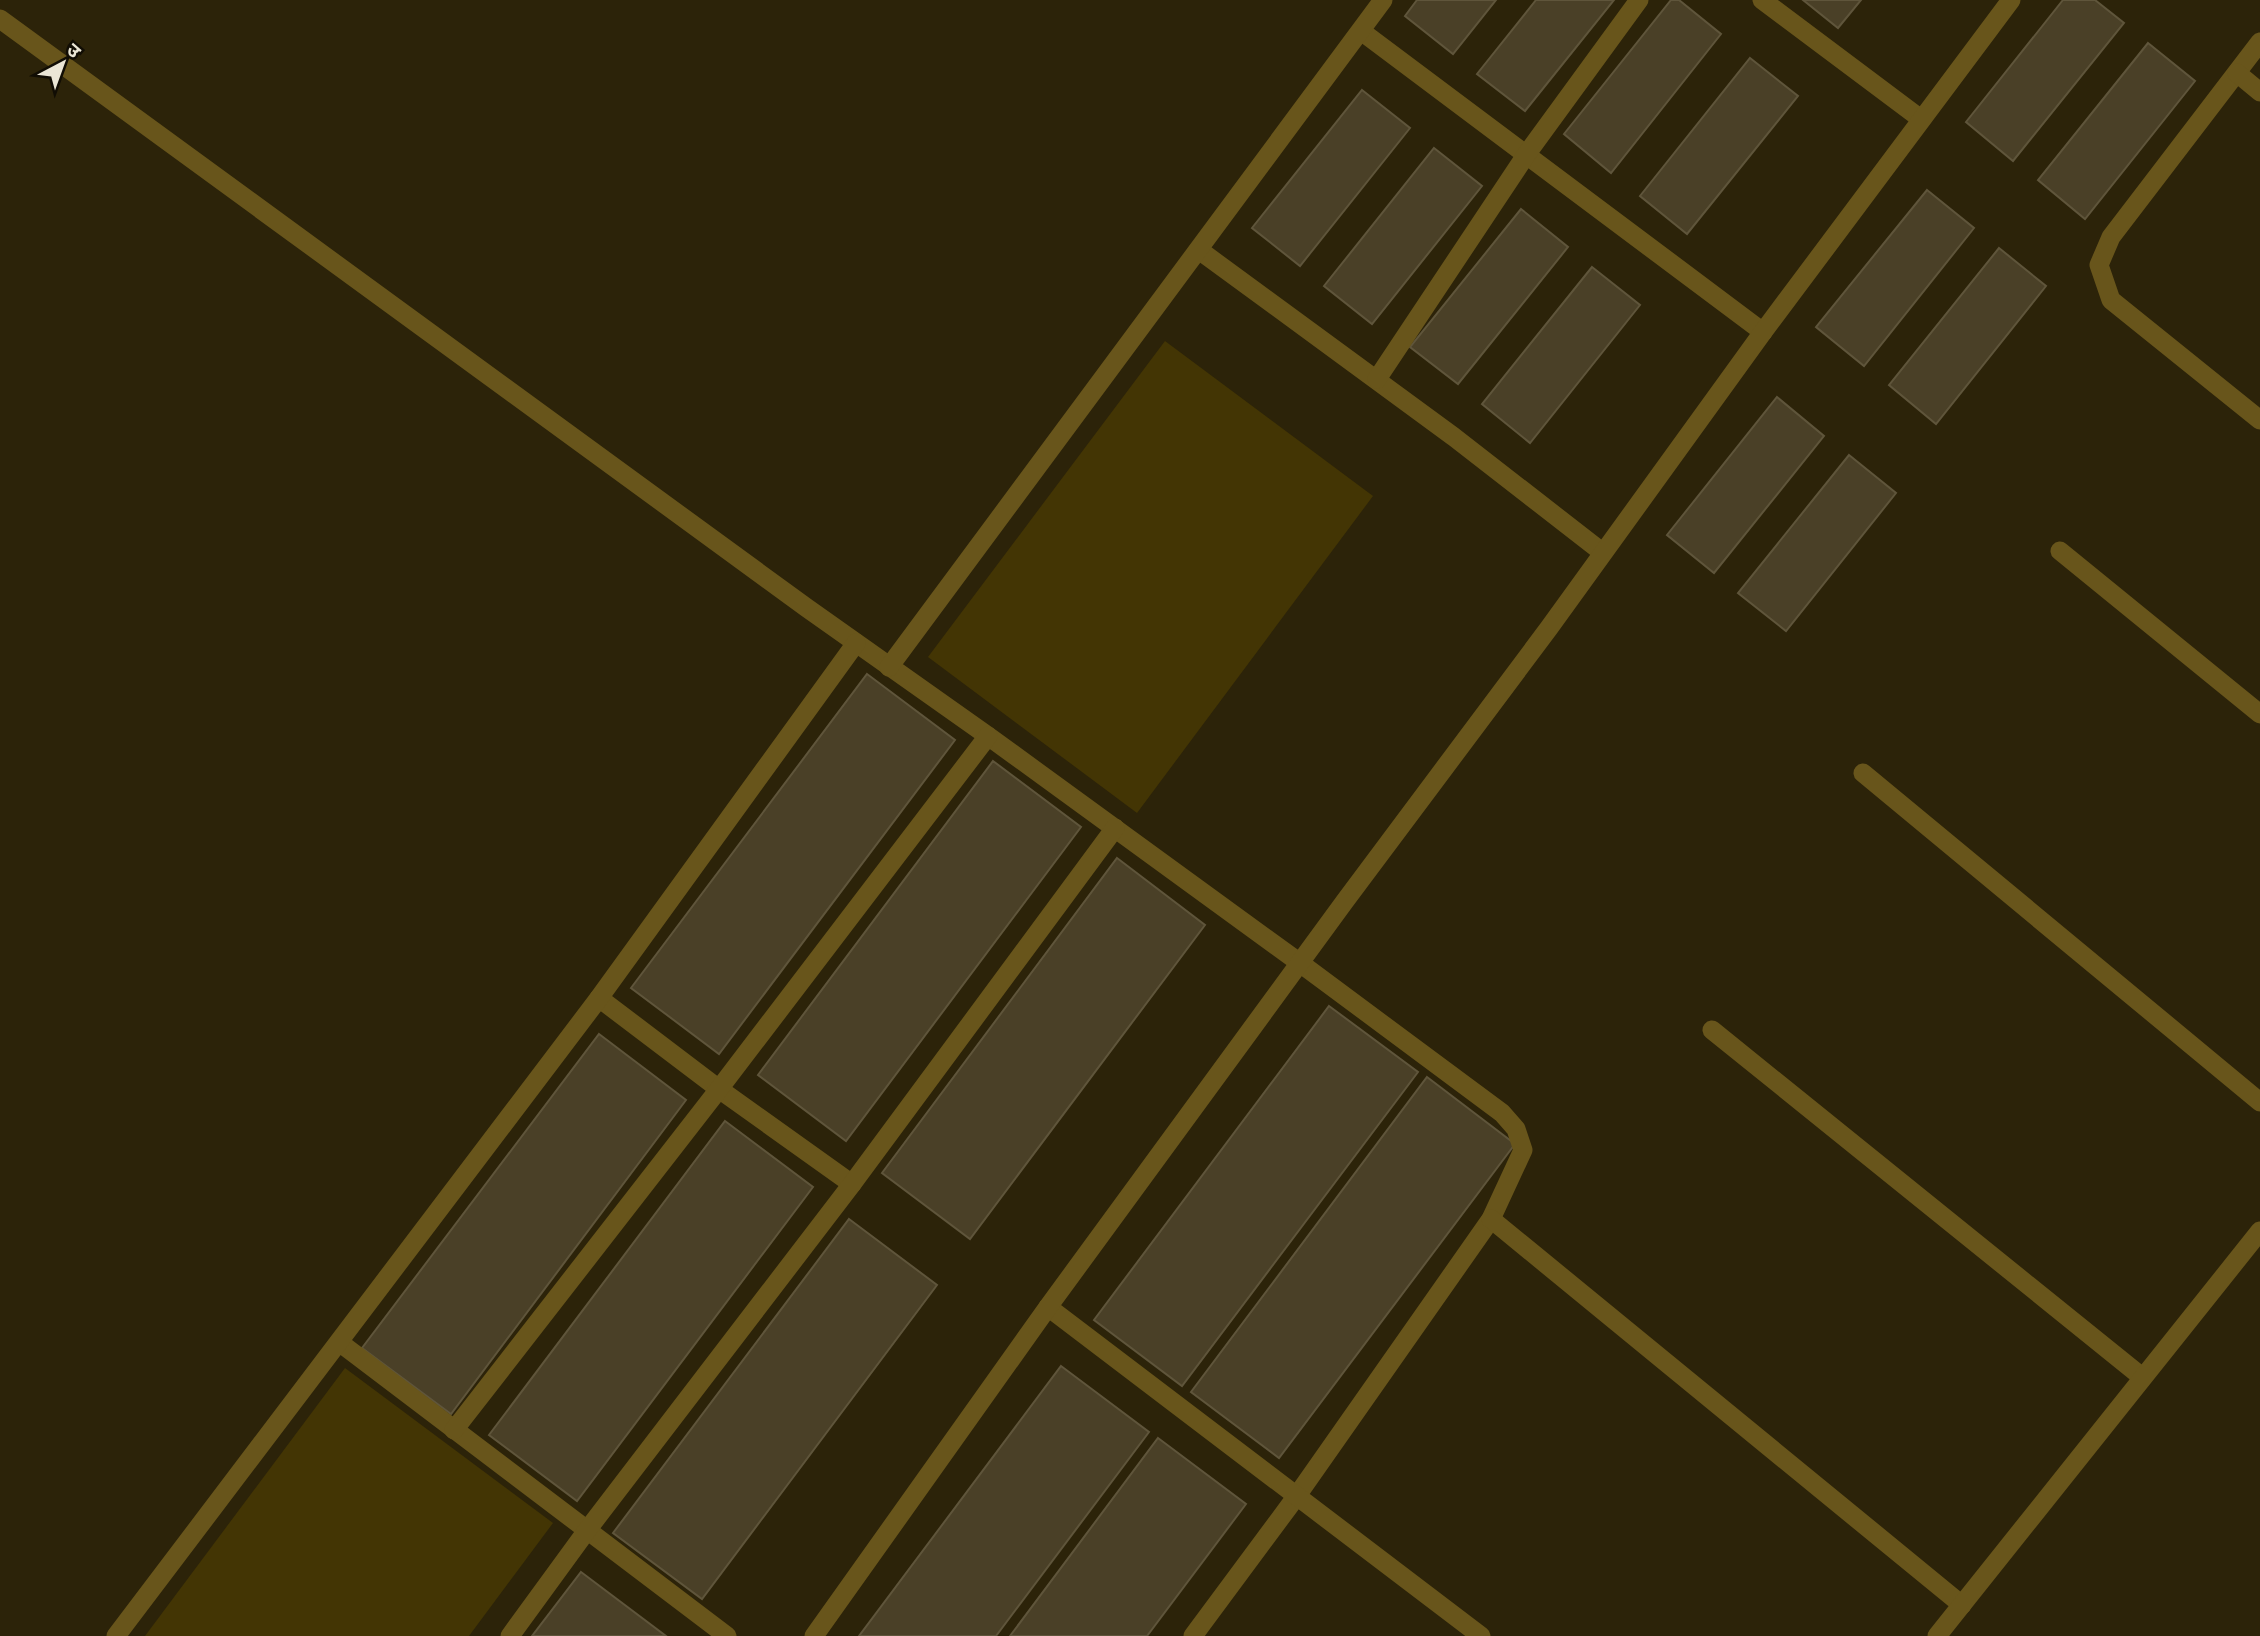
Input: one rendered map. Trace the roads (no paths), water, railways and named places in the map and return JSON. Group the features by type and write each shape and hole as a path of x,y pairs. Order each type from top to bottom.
{"street":[{"path":"890,667 1383,0"},
{"path":"1377,379 1526,155 1639,0"},
{"path":"1762,0 1921,119"},
{"path":"814,1636 1048,1307 1541,639 1762,332 2011,0"},
{"path":"0,19 1300,963 1502,1113 1516,1129 1523,1150 1491,1219 1296,1497 1194,1636"},
{"path":"1361,31 1762,332"},
{"path":"2260,42 2111,237 2099,264 2111,300 2260,420"},
{"path":"2237,73 2260,92"},
{"path":"1199,250 1377,379 1602,552"},
{"path":"2060,551 2260,714"},
{"path":"116,1636 599,998 856,643"},
{"path":"454,1430 988,736"},
{"path":"1863,773 2260,1102"},
{"path":"510,1636 588,1529 852,1184 1115,828"},
{"path":"599,998 719,1089 852,1184"},
{"path":"1712,1030 2142,1377"},
{"path":"1491,1219 1962,1605"},
{"path":"1937,1636 2260,1231"},
{"path":"1048,1307 1480,1636"},
{"path":"339,1342 727,1636"}]}
